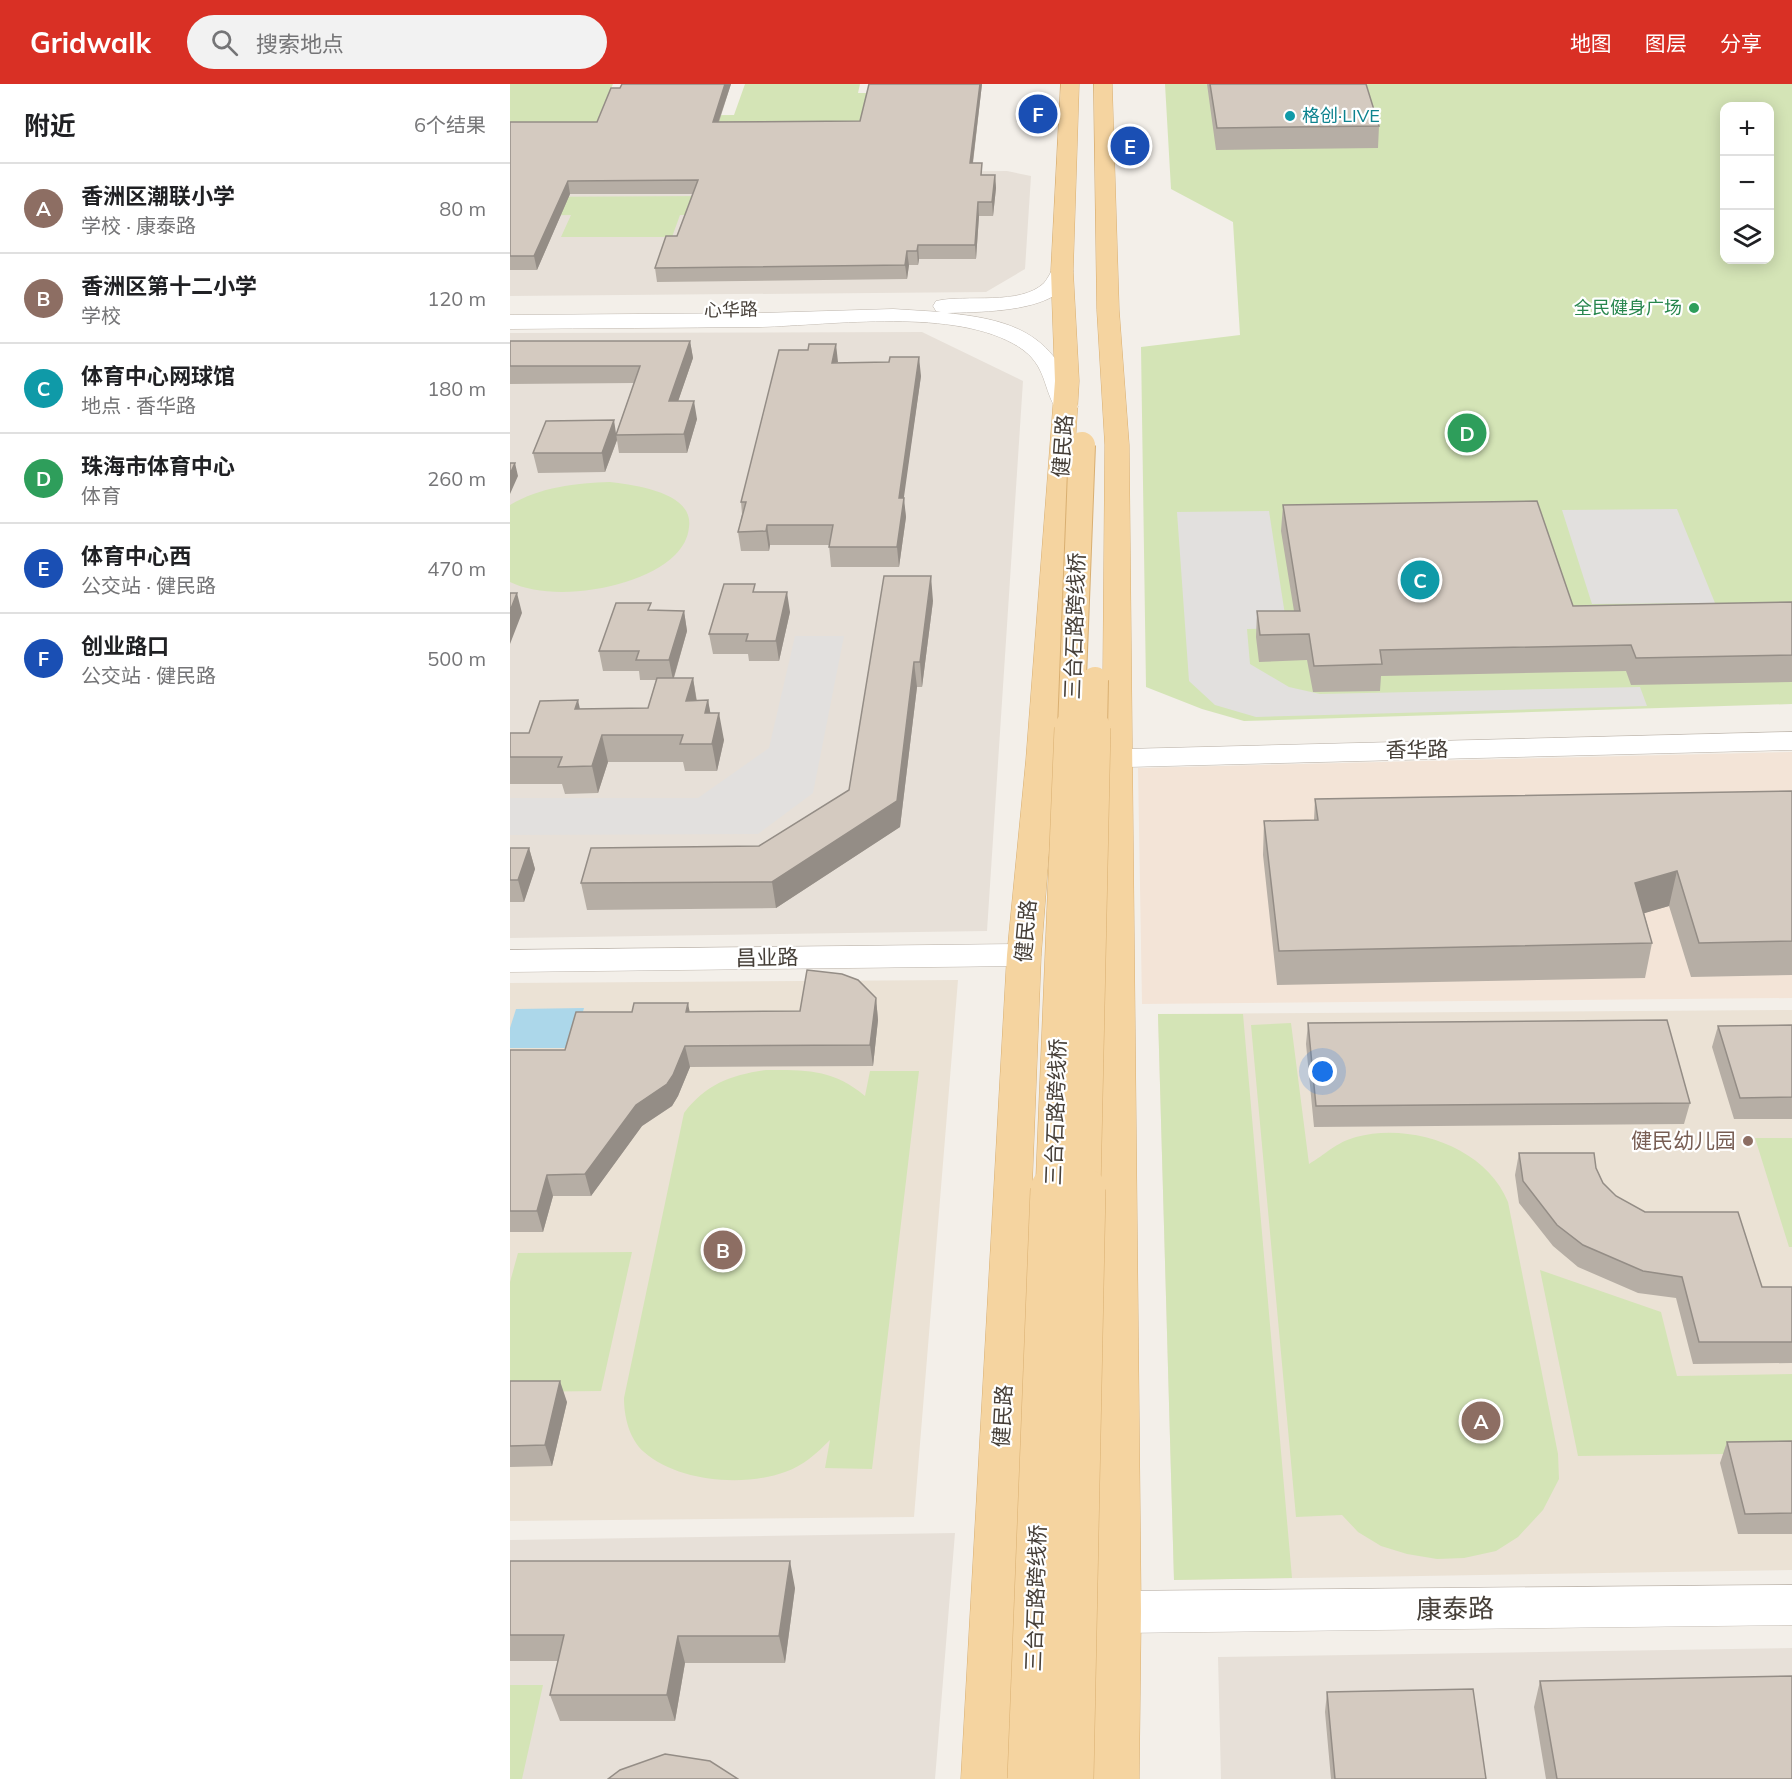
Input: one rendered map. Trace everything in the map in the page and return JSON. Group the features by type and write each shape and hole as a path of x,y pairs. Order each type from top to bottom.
{"main road":[{"name":"健民路","path":"985,1779 1024,955 1041,760 1067,394 1062,272 1070,84"},
{"path":"1103,84 1110,378 1117,445 1115,758 1118,1612 1115,1779"},
{"path":"1091,445 1110,378"},
{"path":"1067,394 1091,445"},
{"name":"三台石路跨线桥","path":"1029,1779 1091,445"},
{"name":"三台石路跨线桥","path":"1072,1779 1091,445"}],"street":[{"name":"心华路","path":"510,312 952,306 1004,302 1030,297 1048,290 1056,283 1062,272"},
{"name":"心华路","path":"510,322 898,317 966,322 997,329 1020,338 1049,362 1067,394"},
{"path":"1116,720 1122,732 1137,744 1159,752 1189,756"},
{"name":"香华路","path":"1041,760 1792,741"},
{"path":"1116,796 1120,785 1136,769 1160,760 1189,756"},
{"name":"昌业路","path":"510,961 1024,955"},
{"name":"康泰路","path":"1118,1612 1792,1605"}],"shaded area":[{"path":"1007,171 1031,176 1025,269 986,292 510,296 510,174"},
{"path":"922,332 1023,381 987,931 510,938 510,333"},
{"path":"1677,509 1715,603 1592,604 1562,510"},
{"path":"1269,511 1287,628 1247,629 1250,664 1289,687 1320,694 1640,687 1647,706 1256,717 1215,705 1189,681 1177,512"},
{"path":"795,636 844,636 813,793 758,834 510,835 510,798 698,798 769,748"},
{"path":"1792,752 1792,998 1142,1004 1138,768"},
{"path":"958,980 914,1517 510,1521 510,983"},
{"path":"1792,1010 1792,1570 1174,1580 1158,1014"},
{"path":"955,1533 935,1779 510,1779 510,1540"},
{"path":"1792,1648 1792,1779 1221,1779 1218,1657"}],"green space":[{"path":"510,84 613,84 599,116 734,115 745,84 860,84 858,93 903,93 897,129 510,131"},
{"path":"1165,84 1792,84 1792,704 1244,721 1202,709 1146,687 1141,347 1240,335 1233,222 1171,189"},
{"path":"925,195 921,214 680,215 672,237 561,237 571,215 510,216 510,197"},
{"path":"610,482 660,492 673,498 682,506 688,515 689,527 685,542 675,555 660,567 641,577 596,589 572,592 549,591 510,582 510,505 534,494 558,487"},
{"path":"1158,1014 1243,1014 1292,1578 1174,1580"},
{"path":"1291,1023 1309,1164 1336,1146 1356,1137 1377,1133 1422,1136 1465,1153 1483,1167 1497,1183 1508,1202 1558,1454 1559,1479 1543,1510 1518,1537 1496,1551 1464,1558 1437,1559 1407,1554 1381,1546 1358,1532 1342,1515 1296,1517 1251,1025"},
{"path":"766,1070 806,1071 830,1076 853,1087 865,1096 870,1071 919,1071 872,1469 825,1468 830,1440 804,1463 785,1472 750,1479 712,1479 675,1470 658,1462 639,1447 626,1420 624,1398 684,1113 701,1095 720,1082"},
{"path":"1755,1138 1792,1138 1792,1247 1789,1247"},
{"path":"632,1252 601,1391 510,1392 510,1282 518,1253"},
{"path":"1540,1270 1661,1312 1677,1376 1792,1374 1792,1453 1578,1456"},
{"path":"510,1685 543,1685 522,1779 510,1779"}],"water":[{"path":"584,1008 573,1048 510,1048 510,1028 516,1009"}],"building":[{"path":"622,84 725,84 713,122 860,121 869,84 980,84 970,163 982,163 981,175 995,175 992,202 978,202 975,245 918,245 917,251 907,251 905,265 655,268 666,236 677,236 698,180 568,181 534,256 510,256 510,122 597,122 611,88 620,88"},
{"name":"格创·LIVE","path":"1210,84 1366,84 1379,126 1217,128"},
{"path":"510,341 690,341 669,401 694,401 684,434 616,435 640,366 510,366"},
{"path":"809,344 836,344 832,363 889,362 890,357 919,357 899,498 904,498 897,547 829,547 833,525 767,525 766,531 738,532 746,502 741,502 779,350 808,350"},
{"path":"614,420 602,453 533,453 546,421"},
{"path":"510,463 515,463 510,474"},
{"path":"1537,501 1573,606 1792,602 1792,655 1636,658 1631,645 1380,650 1382,664 1314,666 1309,634 1260,635 1257,611 1300,611 1283,505"},
{"path":"884,576 931,576 920,662 914,662 897,801 772,882 581,883 591,848 759,846 849,790"},
{"path":"724,584 755,584 753,592 787,592 776,641 746,641 748,634 709,634"},
{"path":"510,593 517,593 510,611"},
{"path":"616,603 651,603 648,610 684,611 669,660 636,660 639,651 599,651"},
{"path":"657,678 693,678 686,701 708,700 705,713 719,713 712,744 680,744 683,735 602,735 592,766 558,767 562,757 510,757 510,733 529,733 540,701 578,700 575,709 648,708"},
{"path":"1792,791 1792,941 1699,943 1677,871 1635,883 1652,943 1279,951 1264,821 1318,820 1315,799"},
{"path":"510,848 529,848 518,880 510,880"},
{"path":"807,970 842,974 858,980 876,998 870,1045 685,1046 667,1084 636,1105 585,1174 547,1175 537,1211 510,1211 510,1050 565,1050 576,1012 632,1012 634,1003 688,1003 686,1012 800,1011"},
{"path":"1667,1020 1690,1103 1316,1106 1308,1023"},
{"path":"1792,1025 1792,1097 1740,1098 1718,1026"},
{"path":"1519,1153 1594,1153 1596,1168 1603,1183 1616,1196 1645,1212 1738,1212 1762,1287 1792,1287 1792,1342 1699,1342 1682,1277 1643,1271 1583,1245 1557,1225 1523,1181"},
{"path":"510,1381 560,1381 545,1445 510,1446"},
{"path":"1792,1441 1792,1513 1745,1514 1727,1442"},
{"path":"510,1561 790,1561 779,1636 678,1636 667,1695 550,1695 564,1635 510,1635"},
{"path":"1792,1676 1792,1779 1557,1779 1540,1681"},
{"path":"1473,1689 1486,1779 1335,1779 1327,1692"},
{"path":"665,1754 710,1761 738,1779 608,1779 620,1770"}],"place":[{"name":"创业路口","path":"1038,114"},
{"name":"格创·LIVE","path":"1290,116"},
{"name":"体育中心西","path":"1130,146"},
{"name":"全民健身广场","path":"1694,308"},
{"name":"珠海市体育中心","path":"1467,433"},
{"name":"体育中心网球馆","path":"1420,580"},
{"name":"健民幼儿园","path":"1748,1141"},
{"name":"香洲区第十二小学","path":"723,1250"},
{"name":"香洲区潮联小学","path":"1481,1421"}]}
